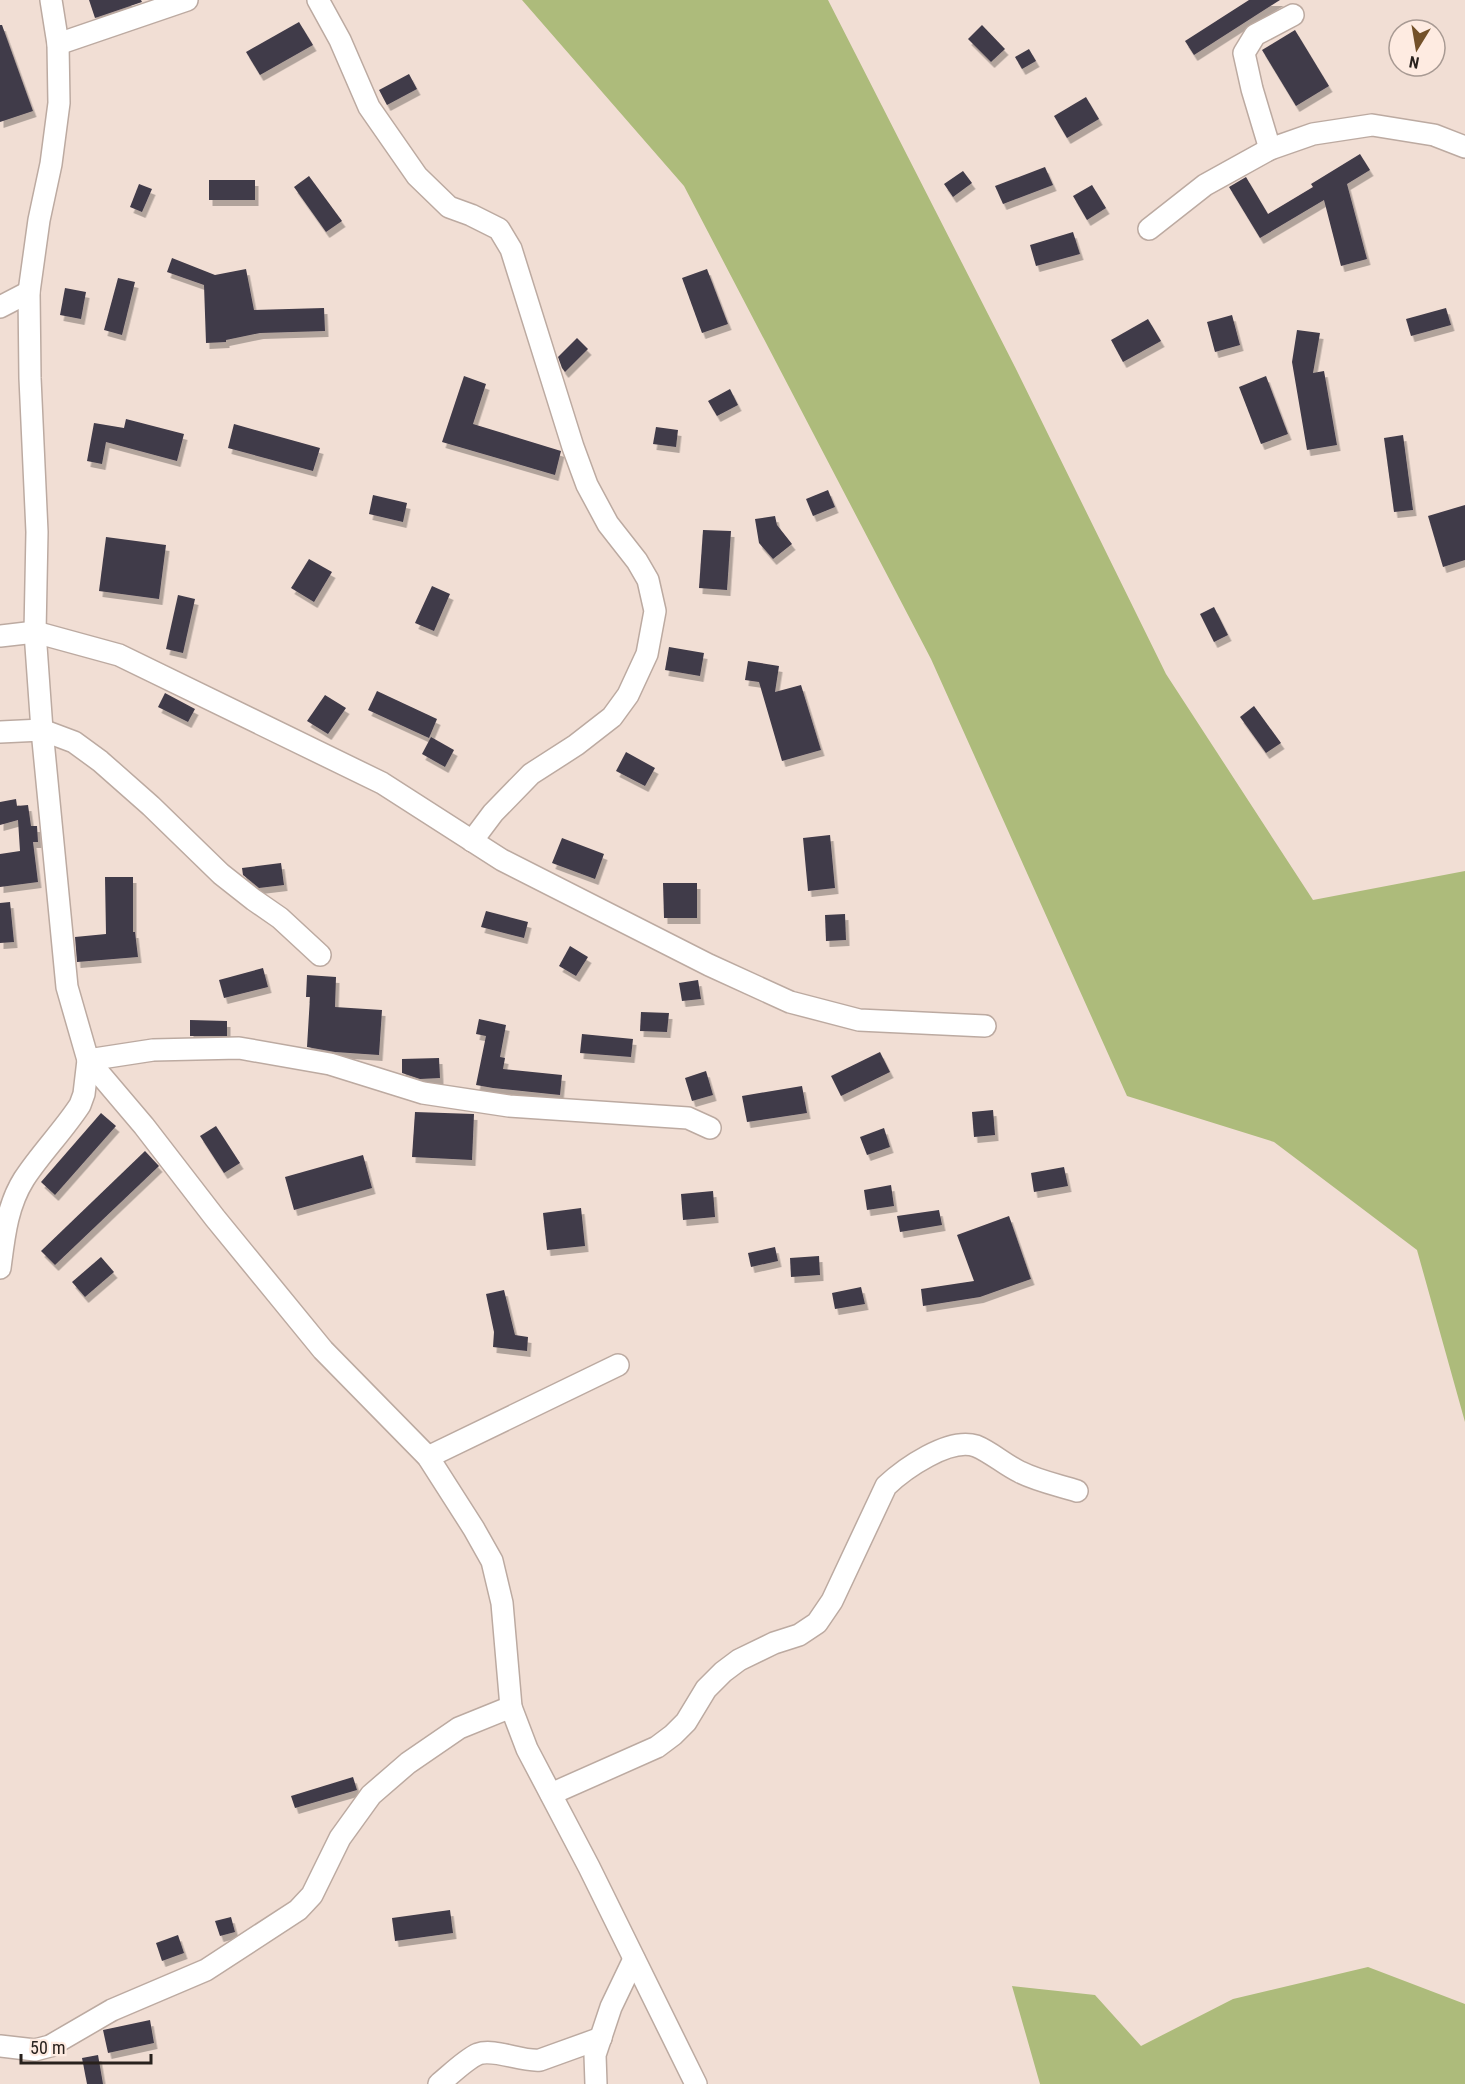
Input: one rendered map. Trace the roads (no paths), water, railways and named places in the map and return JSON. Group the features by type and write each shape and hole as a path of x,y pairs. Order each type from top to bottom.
{"street":[{"path":"0,1268 5,1228 12,1203 24,1180 80,1105 84,1094 88,1060 67,987 42,730 35,632 37,532 30,378 29,292 59,103 58,44 51,0"},
{"path":"58,44 187,0"},
{"path":"318,0 340,40 369,107 417,176 449,207 498,229 511,249 587,485 608,524 637,561 648,580 655,611 647,654 628,695 612,717 576,745 531,774 493,813 472,841"},
{"path":"1270,149 1244,53 1255,35 1293,15"},
{"path":"1149,230 1205,185 1270,149 1313,134 1372,125 1434,135 1465,147"},
{"path":"0,307 29,292"},
{"path":"0,636 35,632 130,660 382,783 502,860 617,920 790,1002 858,1020 985,1026"},
{"path":"0,732 42,730 74,742 100,761 151,806 221,874 280,918 320,955"},
{"path":"88,1060 153,1050 239,1047 330,1064 423,1093 509,1106 688,1118 710,1128"},
{"path":"88,1060 144,1126 215,1218 323,1350 428,1457 474,1528 492,1561 502,1604 512,1707 527,1749 696,2084"},
{"path":"428,1457 618,1365"},
{"path":"551,1794 657,1747 674,1735 686,1722 706,1689 723,1672 739,1660 774,1643 799,1635 817,1623 832,1600 886,1486 898,1474 951,1446 976,1446 1021,1473 1077,1491"},
{"path":"0,2046 35,2050 50,2046 112,2010 206,1970 280,1922 298,1910 312,1895 340,1838 371,1795 408,1763 459,1728 512,1707"},
{"path":"596,2084 596,2055 601,2038 611,2007 634,1959"},
{"path":"439,2084 478,2054 497,2054 530,2061 540,2060 601,2038"}]}
